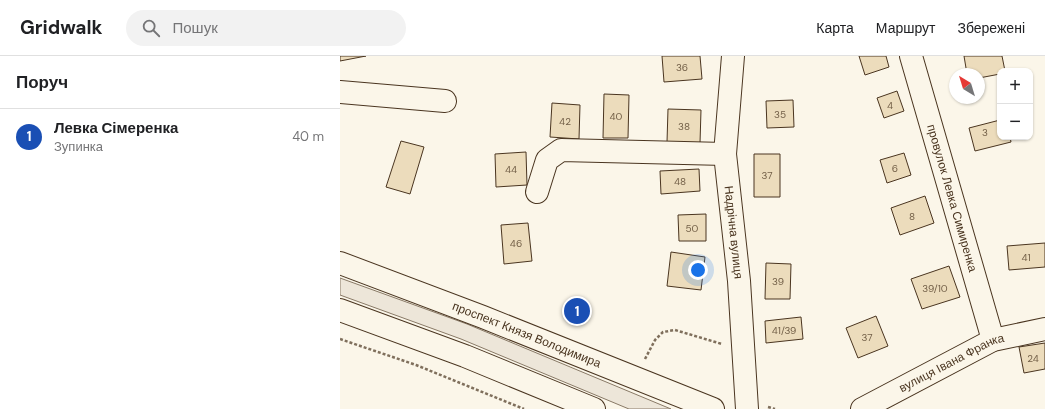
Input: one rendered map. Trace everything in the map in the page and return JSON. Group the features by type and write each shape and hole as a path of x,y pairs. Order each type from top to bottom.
{"street":[{"name":"Надрічна вулиця","path":"733,56 725,154 739,281 747,409"},
{"name":"провулок Левка Симиренка","path":"911,56 993,340"},
{"path":"340,92 445,101"},
{"path":"537,192 547,160 561,150 725,154"},
{"name":"проспект Князя Володимира","path":"340,263 483,317 713,409"},
{"path":"340,310 465,356 594,409"},
{"name":"вулиця Івана Франка","path":"862,409 993,340 1045,329"}],"path":[{"path":"645,359 655,340 663,332 674,330 743,350"},
{"path":"340,338 416,365 524,409"}],"shaded area":[{"path":"340,278 467,324 671,409 629,409 461,339 340,295"}],"building":[{"path":"340,56 366,56 340,61"},
{"path":"662,56 700,56 702,79 664,82"},
{"path":"859,56 886,56 889,67 865,75"},
{"path":"964,56 1002,56 1004,68 997,68 997,75 985,77 985,68 966,68"},
{"path":"897,91 904,111 884,118 877,98"},
{"path":"604,94 629,95 628,138 603,138"},
{"path":"793,100 794,127 767,128 766,101"},
{"path":"552,103 580,105 579,139 550,137"},
{"path":"668,109 701,110 700,143 667,142"},
{"path":"997,121 997,140 1011,140 1011,142 975,151 969,128"},
{"path":"401,141 424,147 410,194 386,187"},
{"path":"526,152 527,185 496,187 495,154"},
{"path":"904,153 911,175 887,183 880,160"},
{"path":"754,154 780,154 780,197 754,197"},
{"path":"699,169 700,191 661,194 660,171"},
{"path":"925,196 934,223 900,235 891,208"},
{"path":"706,214 706,241 679,241 678,215"},
{"path":"528,223 532,261 504,264 501,225"},
{"path":"1045,243 1045,267 1009,270 1007,246"},
{"path":"671,252 705,257 701,290 667,286"},
{"path":"766,263 791,264 790,299 765,299"},
{"path":"949,266 960,297 922,309 911,279"},
{"path":"876,316 888,346 858,358 846,328"},
{"path":"801,317 803,339 766,343 765,321"},
{"path":"1045,343 1045,369 1024,373 1019,347"}],"place":[{"name":"Левка Сімеренка","path":"577,311"}]}
